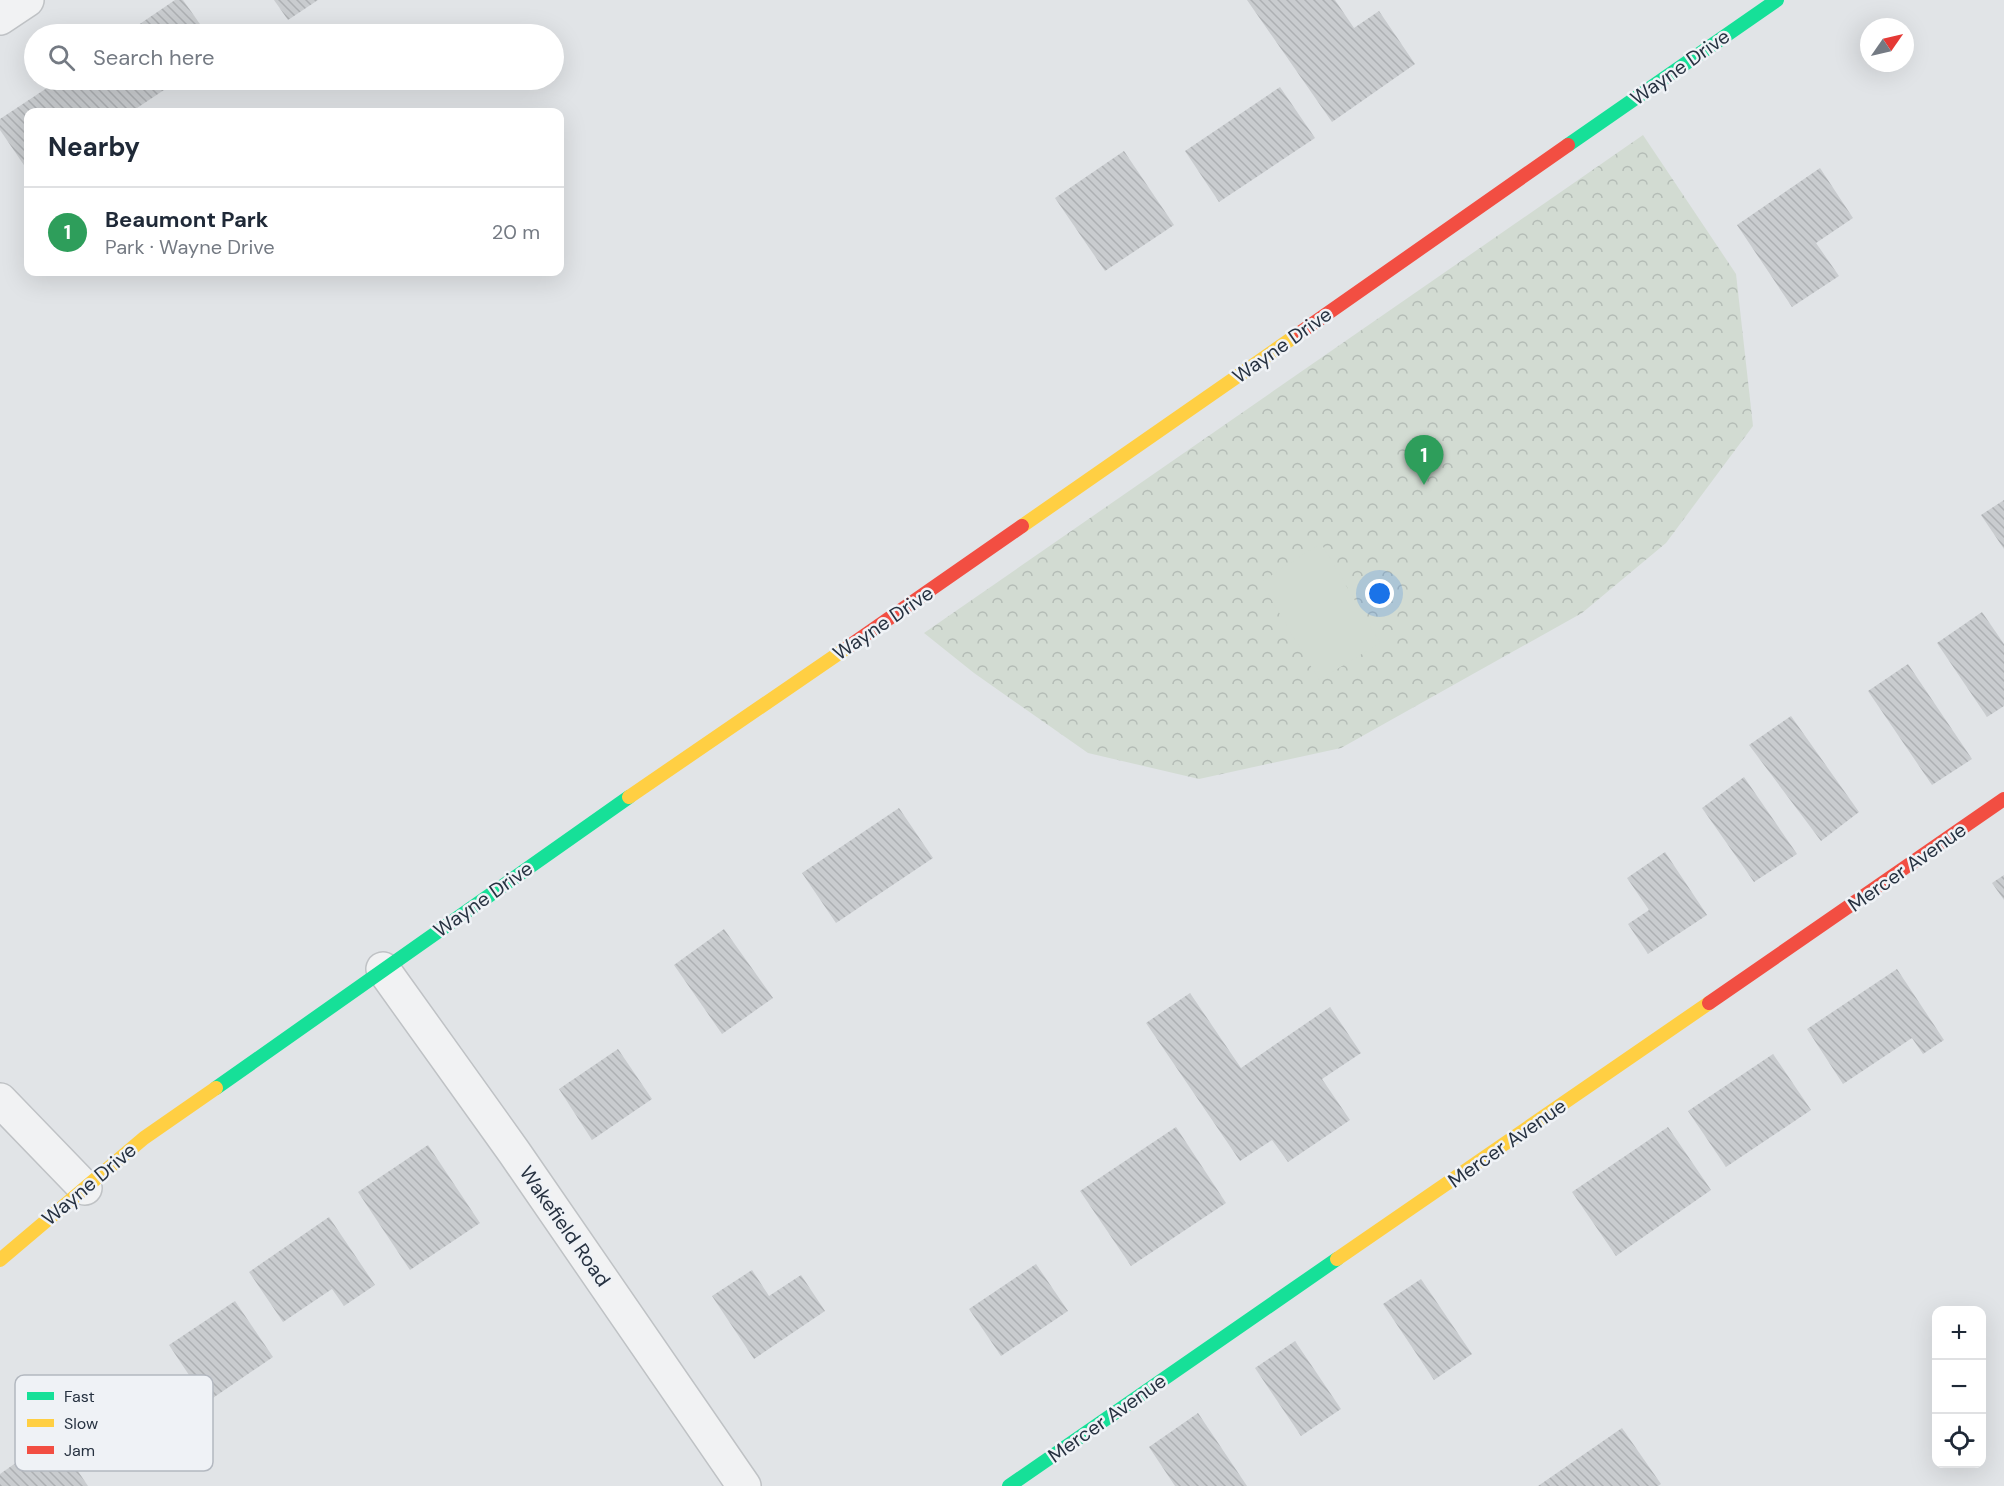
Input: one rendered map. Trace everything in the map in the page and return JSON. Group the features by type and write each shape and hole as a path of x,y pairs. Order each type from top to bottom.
{"street":[{"path":"0,18 27,0"},
{"name":"Wayne Drive","path":"0,1260 144,1138 383,969 1777,0"},
{"name":"Mercer Avenue","path":"1010,1486 2004,799"},
{"name":"Wakefield Road","path":"383,969 514,1152 744,1486"},
{"path":"0,1100 85,1188"}],"green space":[{"path":"1643,135 1736,274 1753,426 1666,543 1582,613 1341,748 1199,779 1088,753 974,673 924,633"},
{"path":"1321,543 1380,643 1319,680 1261,582"}],"building":[{"path":"175,0 183,0 200,24 140,24"},
{"path":"274,0 318,0 288,20"},
{"path":"1247,0 1335,0 1354,28 1379,11 1415,64 1332,122"},
{"path":"1280,87 1315,138 1219,202 1185,151"},
{"path":"44,90 164,90 137,108 24,108 24,165 0,130 0,119"},
{"path":"1124,151 1174,225 1105,271 1055,198"},
{"path":"1820,168 1853,218 1816,243 1839,276 1792,307 1737,225"},
{"path":"2004,500 2004,549 1981,515"},
{"path":"1982,612 2004,644 2004,706 1987,717 1937,643"},
{"path":"1908,664 1972,759 1932,785 1868,691"},
{"path":"1791,716 1859,812 1821,841 1749,745"},
{"path":"1744,777 1797,854 1754,882 1702,808"},
{"path":"899,808 933,858 836,923 802,873"},
{"path":"1665,852 1707,915 1648,954 1628,924 1649,910 1627,878"},
{"path":"2004,875 2004,900 1992,883"},
{"path":"724,929 773,998 722,1034 674,965"},
{"path":"1897,969 1944,1040 1923,1054 1912,1038 1843,1084 1807,1029"},
{"path":"1190,993 1241,1068 1330,1007 1361,1053 1322,1079 1350,1120 1288,1162 1272,1140 1240,1161 1146,1023"},
{"path":"618,1049 652,1099 592,1140 559,1089"},
{"path":"1773,1054 1811,1110 1726,1167 1688,1111"},
{"path":"1176,1127 1226,1203 1131,1266 1080,1191"},
{"path":"1668,1127 1711,1190 1616,1256 1572,1192"},
{"path":"428,1145 480,1223 410,1270 358,1192"},
{"path":"329,1217 375,1285 344,1306 332,1289 283,1322 249,1272"},
{"path":"1036,1264 1068,1311 1001,1356 969,1309"},
{"path":"752,1270 769,1296 801,1275 825,1311 754,1359 712,1296"},
{"path":"1421,1279 1472,1354 1434,1380 1383,1304"},
{"path":"235,1301 273,1357 213,1398 213,1375 189,1375 169,1345"},
{"path":"1295,1341 1341,1409 1301,1436 1255,1368"},
{"path":"1198,1413 1247,1486 1175,1486 1149,1447"},
{"path":"1622,1428 1661,1484 1658,1486 1538,1486"},
{"path":"15,1463 15,1471 78,1471 88,1486 0,1486 0,1474"}],"traffic: fast":[{"path":"1568,145 1777,0"},
{"path":"216,1088 629,797"},
{"path":"1009,1486 1337,1259"}],"traffic: slow":[{"path":"1022,526 1301,332"},
{"path":"629,797 848,647"},
{"path":"1337,1259 1709,1003"},
{"path":"0,1260 144,1138 216,1088"}],"traffic: jam":[{"path":"1301,332 1568,145"},
{"path":"848,647 1022,526"},
{"path":"1709,1003 2004,799"}],"place":[{"name":"Beaumont Park","path":"1424,485"}]}
